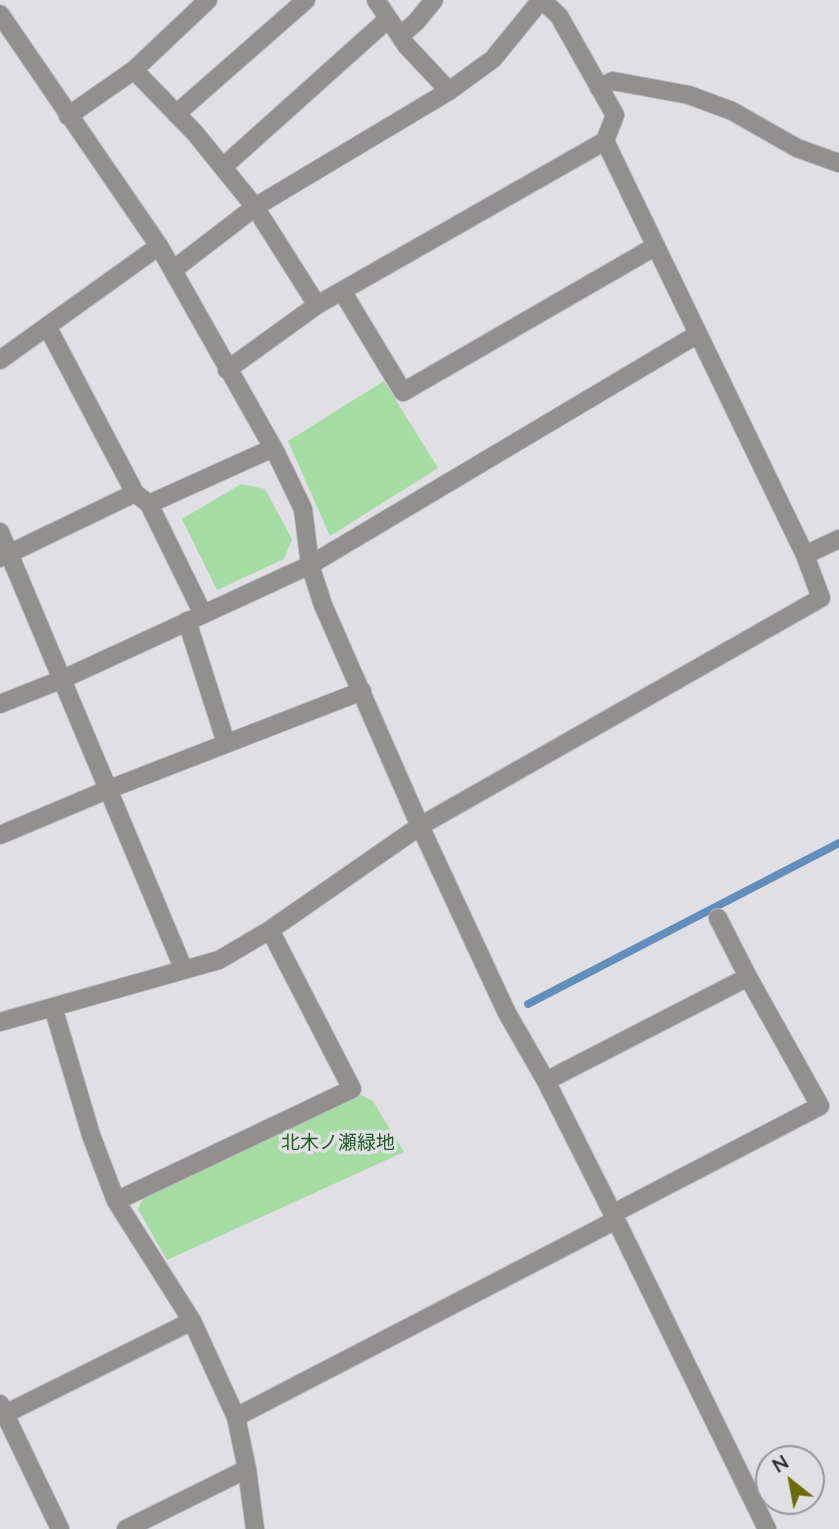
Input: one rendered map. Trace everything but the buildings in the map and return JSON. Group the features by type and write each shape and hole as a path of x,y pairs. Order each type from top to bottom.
{"street":[{"path":"68,116 134,70 208,0"},
{"path":"176,114 306,0"},
{"path":"376,0 400,36 449,91"},
{"path":"400,36 434,0"},
{"path":"173,270 255,207 449,91 493,59 541,0 559,16 615,115 605,141 317,305 227,370"},
{"path":"0,14 159,246 272,448 303,509 310,565 323,606 420,826 507,1013 546,1081 767,1529"},
{"path":"223,167 388,19"},
{"path":"134,70 223,167 255,207 317,305"},
{"path":"599,88 613,82 689,96 732,111 797,148 839,163"},
{"path":"0,1022 219,960 270,930 420,826 821,598 805,555 605,141"},
{"path":"0,360 159,246"},
{"path":"342,291 402,392 656,246"},
{"path":"47,326 142,498 195,618 226,743"},
{"path":"0,704 63,679 310,565 698,334"},
{"path":"5,556 142,498 272,448"},
{"path":"0,532 5,556 63,679 184,970"},
{"path":"805,555 839,538"},
{"path":"0,835 107,790 362,691"},
{"path":"236,1417 820,1107 718,918"},
{"path":"116,1201 352,1089 270,930"},
{"path":"546,1081 748,977"},
{"path":"54,1007 91,1135 116,1201 192,1321 236,1417 256,1529"},
{"path":"60,1529 2,1409 192,1321"},
{"path":"126,1529 247,1469"}],"green space":[{"path":"384,381 438,468 330,536 288,441"},
{"path":"241,484 265,489 292,539 284,559 217,590 182,519"},
{"name":"北木ノ瀬緑地","path":"359,1094 373,1101 404,1152 167,1260 138,1209 145,1195"}],"waterway":[{"path":"528,1004 839,843"}]}
